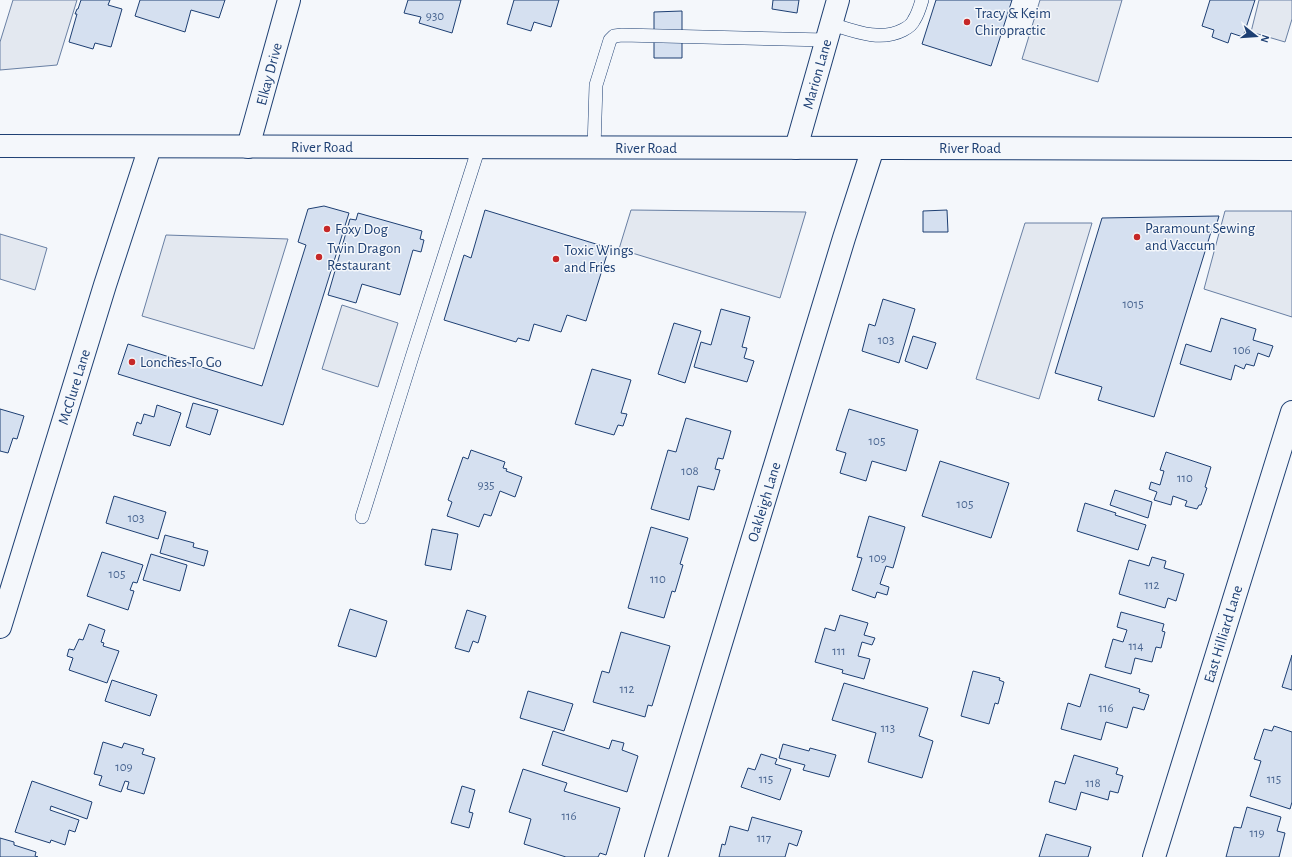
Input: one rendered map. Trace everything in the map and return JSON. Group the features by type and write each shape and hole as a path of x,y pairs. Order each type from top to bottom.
{"street":[{"name":"Elkay Drive","path":"248,147 289,0"},
{"name":"Marion Lane","path":"796,148 838,0"},
{"name":"River Road","path":"0,146 1292,149"},
{"name":"McClure Lane","path":"0,627 105,285 150,147"},
{"name":"Oakleigh Lane","path":"656,857 844,238 873,148"},
{"name":"East Hilliard Lane","path":"1154,857 1292,412"}],"lane":[{"path":"594,148 596,85 610,40 614,36 829,32 881,36 896,33 909,26 914,21 922,0"},
{"path":"362,517 479,147"}],"shaded area":[{"path":"13,0 77,0 57,65 0,70 0,42"},
{"path":"1040,0 1122,0 1098,82 1022,59"},
{"path":"1259,0 1292,0 1292,19 1285,42 1251,32"},
{"path":"631,210 806,212 780,298 619,249"},
{"path":"1225,211 1292,211 1292,317 1204,289"},
{"path":"1025,223 1092,223 1039,399 976,379"},
{"path":"0,234 47,248 35,290 0,279"},
{"path":"166,235 288,239 254,349 142,316"},
{"path":"342,305 398,323 378,387 322,369"}],"building":[{"path":"81,0 110,0 108,5 122,9 111,47 95,43 93,49 69,42 77,14 75,14"},
{"path":"140,0 225,0 219,18 191,10 185,32 135,16"},
{"path":"408,0 461,0 452,33 419,23 421,17 404,13"},
{"path":"514,0 559,0 551,27 534,22 531,31 507,24"},
{"path":"773,0 799,0 797,13 772,9"},
{"name":"Tracy & Keim Chiropractic","path":"936,0 1012,0 991,66 922,44"},
{"path":"1210,0 1255,0 1243,37 1231,33 1228,43 1212,37 1214,30 1202,26"},
{"path":"682,11 682,58 654,58 654,12"},
{"path":"324,206 349,213 283,425 118,374 128,344 262,386 306,245 298,242 308,209"},
{"path":"485,210 609,248 586,321 567,315 561,332 534,324 529,341 518,338 516,342 444,320 464,255 471,258"},
{"path":"947,210 948,232 923,232 923,211"},
{"path":"358,213 422,231 420,239 424,240 421,252 413,250 400,295 362,284 356,303 328,295 350,219 356,220"},
{"path":"1219,216 1214,233 1211,232 1154,417 1098,400 1102,387 1055,373 1102,218"},
{"path":"883,299 915,309 899,363 862,351 869,324 875,326"},
{"path":"721,309 750,317 742,347 747,348 744,358 754,361 747,382 694,367 701,342 711,345"},
{"path":"1221,318 1256,329 1253,340 1273,346 1269,357 1258,353 1254,366 1246,364 1244,369 1235,365 1231,380 1180,364 1186,344 1211,352"},
{"path":"674,323 701,331 685,383 658,374"},
{"path":"913,336 936,343 927,369 905,361"},
{"path":"592,369 631,380 621,413 627,414 623,426 618,425 614,435 575,424"},
{"path":"193,403 218,410 210,435 186,427"},
{"path":"157,405 181,413 170,446 133,435 137,422 141,424 144,414 154,417"},
{"path":"0,409 24,416 17,439 13,438 8,453 0,451"},
{"path":"849,409 918,430 906,471 872,461 866,481 840,473 846,453 836,450"},
{"path":"686,418 731,431 723,459 718,458 715,469 720,470 714,490 698,486 689,520 651,509 668,450 676,452"},
{"path":"471,450 505,462 503,468 507,469 506,471 522,477 515,497 500,491 491,516 484,514 479,527 447,516 452,502 448,500 463,457 468,459"},
{"path":"1166,452 1211,467 1205,487 1207,488 1201,505 1199,505 1197,509 1185,506 1187,501 1173,496 1171,505 1154,500 1157,492 1149,489 1151,482 1160,485 1164,471 1160,470"},
{"path":"940,461 1009,483 991,538 922,516"},
{"path":"1115,490 1152,502 1148,518 1110,505"},
{"path":"114,496 166,512 158,539 106,523"},
{"path":"1085,503 1146,525 1138,550 1077,531"},
{"path":"869,516 905,527 893,568 886,566 880,584 889,587 887,595 877,592 875,598 852,590 862,558 857,557"},
{"path":"651,527 688,538 680,564 683,565 675,592 672,591 664,618 628,608"},
{"path":"432,529 458,534 451,570 425,565"},
{"path":"165,535 194,543 193,547 208,551 204,566 160,553"},
{"path":"102,552 143,565 137,583 133,582 130,590 134,591 128,610 87,596"},
{"path":"151,554 187,565 180,591 143,580"},
{"path":"1152,557 1166,561 1164,568 1184,574 1176,601 1168,598 1165,608 1119,594 1129,560 1149,566"},
{"path":"350,609 387,621 376,657 338,646"},
{"path":"467,610 486,616 478,643 473,641 469,652 455,648"},
{"path":"1121,612 1164,624 1162,631 1165,632 1161,648 1156,647 1152,662 1135,658 1131,674 1105,667 1113,639 1123,642 1127,630 1117,627"},
{"path":"840,615 868,623 864,635 875,638 872,645 862,642 858,656 870,659 864,679 842,673 843,670 815,662 825,628 835,631"},
{"path":"89,624 105,630 101,642 104,643 103,646 119,651 107,683 69,670 73,658 67,656 69,649 74,650 79,639 83,640"},
{"path":"621,632 670,646 652,706 648,705 645,717 593,702 602,671 609,673"},
{"path":"1292,655 1292,690 1282,687"},
{"path":"973,671 1000,678 999,680 1004,682 998,704 995,703 989,724 961,716"},
{"path":"1090,674 1140,689 1139,692 1149,695 1144,710 1133,707 1127,728 1106,722 1101,740 1061,729 1068,703 1080,707"},
{"path":"112,680 157,695 150,716 105,701"},
{"path":"844,683 928,708 919,736 933,741 922,778 868,762 876,733 832,720"},
{"path":"528,691 573,704 564,731 520,718"},
{"path":"1274,726 1292,732 1292,802 1290,809 1250,796 1261,761 1254,759 1264,729 1272,731"},
{"path":"553,731 609,749 612,740 624,743 622,750 638,756 627,792 542,765"},
{"path":"103,742 122,748 124,743 144,749 142,754 155,758 144,794 127,789 129,782 125,781 121,792 99,785 102,776 94,774"},
{"path":"783,744 809,751 810,748 836,755 829,777 803,770 805,765 779,758"},
{"path":"761,754 777,759 775,764 791,769 780,800 741,787 748,768 755,770"},
{"path":"1074,755 1118,768 1116,774 1123,776 1118,793 1110,791 1108,800 1081,792 1076,810 1049,802 1055,781 1065,784"},
{"path":"523,769 567,783 564,791 620,808 606,855 600,853 598,857 566,857 524,844 531,819 509,812"},
{"path":"32,781 92,802 87,819 51,806 50,810 79,820 75,832 69,830 65,845 51,840 50,843 15,832"},
{"path":"462,786 475,790 469,812 473,813 469,828 451,823"},
{"path":"1247,807 1281,817 1277,831 1285,833 1279,857 1226,857 1234,827 1241,828"},
{"path":"752,817 802,831 797,846 789,843 785,857 719,857 722,844 725,845 730,826 748,831"},
{"path":"1046,834 1091,847 1088,857 1039,857"},
{"path":"0,838 14,842 14,845 36,852 35,856 38,857 0,857"}],"place":[{"name":"Tracy & Keim Chiropractic","path":"967,22"},
{"name":"Foxy Dog","path":"327,229"},
{"name":"Paramount Sewing and Vaccum","path":"1137,237"},
{"name":"Twin Dragon Restaurant","path":"319,257"},
{"name":"Toxic Wings and Fries","path":"556,259"},
{"name":"Lonches To Go","path":"132,362"}]}
